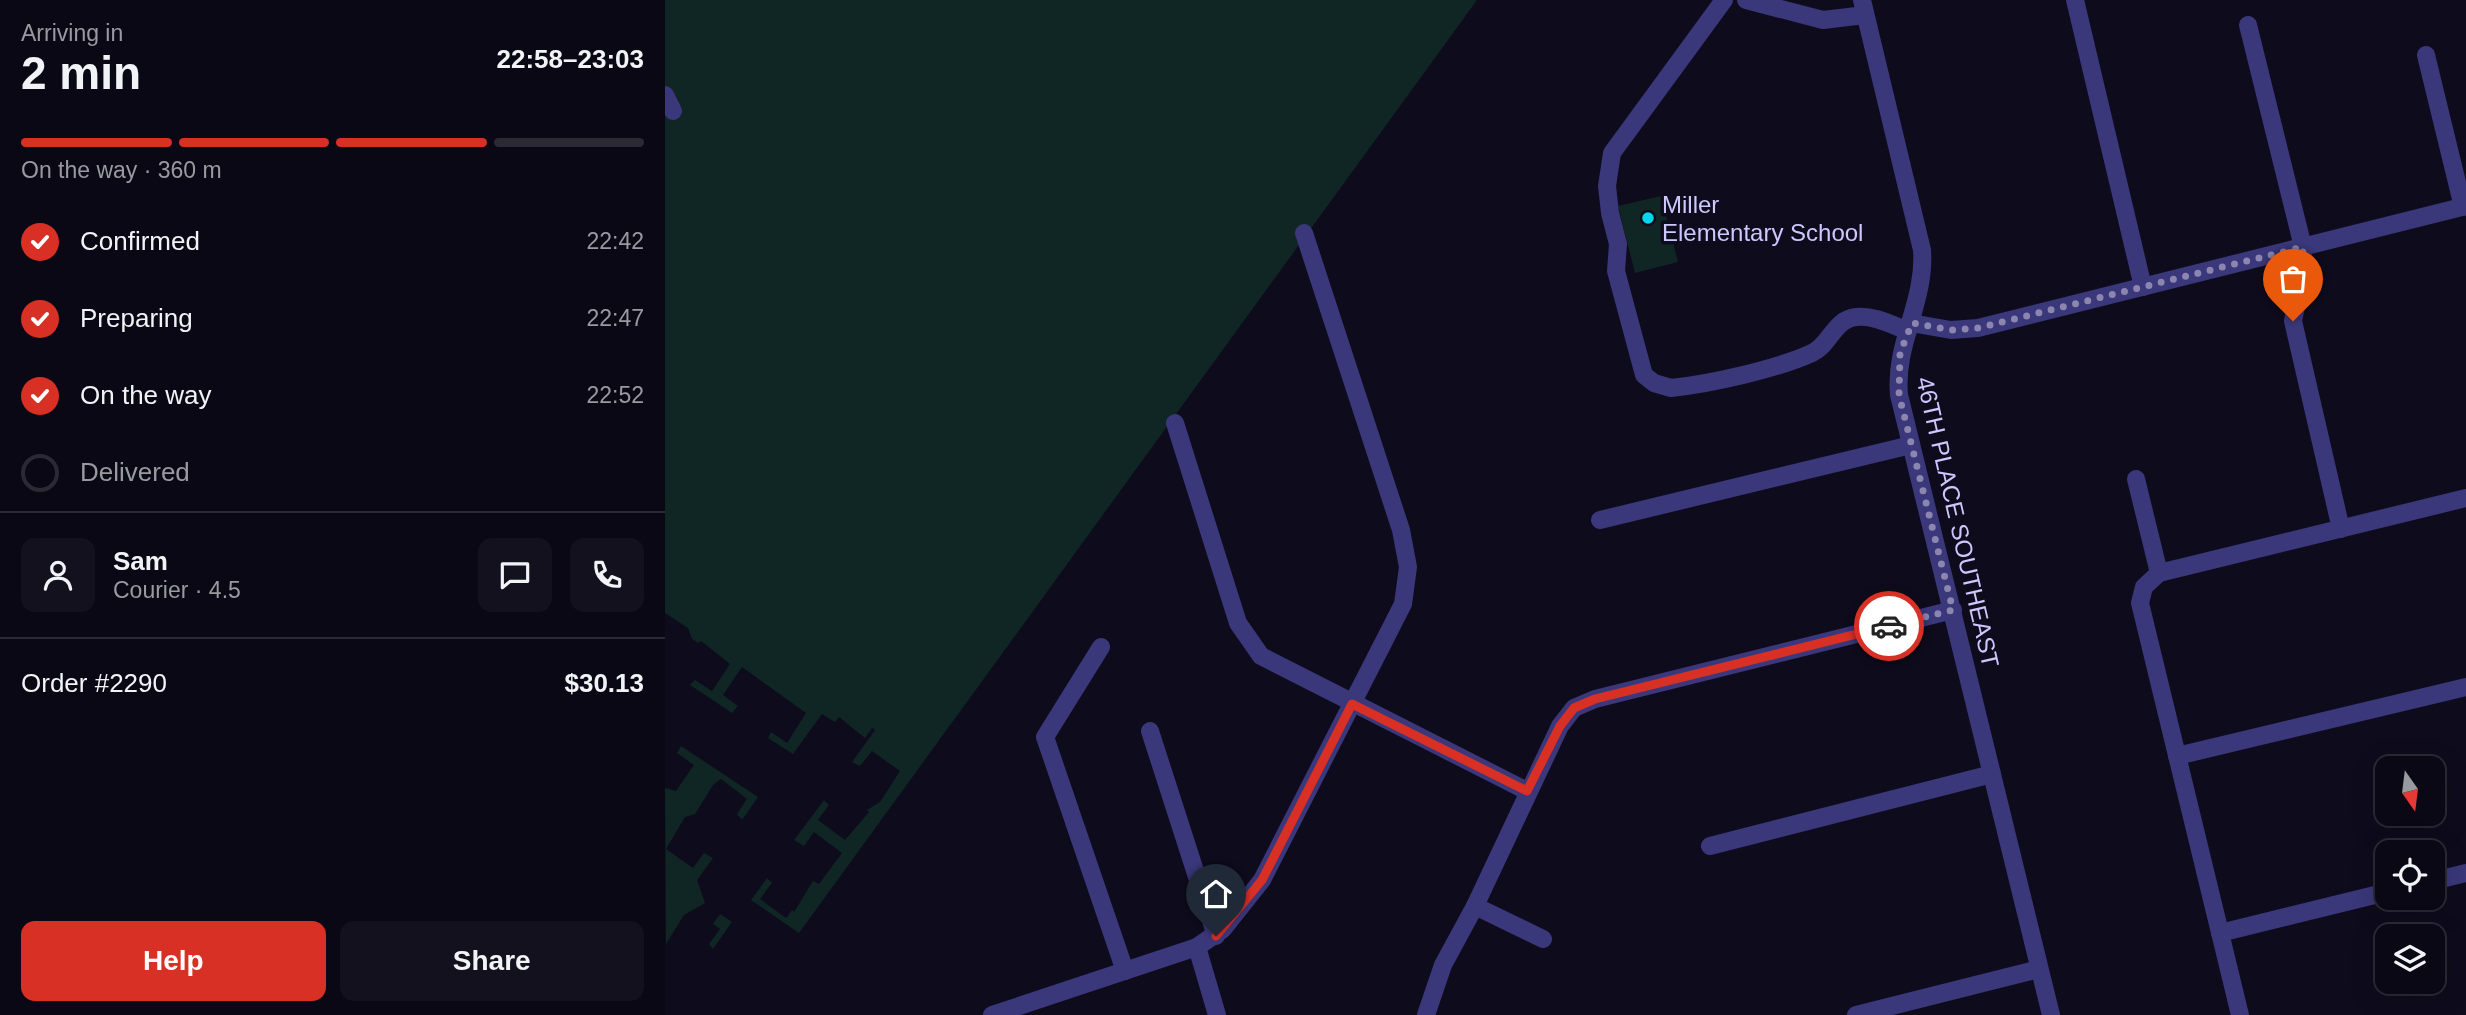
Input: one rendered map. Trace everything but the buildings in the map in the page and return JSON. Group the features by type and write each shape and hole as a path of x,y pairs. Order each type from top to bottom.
{"street":[{"path":"1724,0 1612,153 1608,166 1610,213 1618,244 1616,271 1644,375 1654,383 1671,388 1777,364 1814,352 1843,320 1857,317 1910,327 1951,330 1978,328 2464,207 2426,55"},
{"path":"1746,0 1802,8 1823,20 1864,7"},
{"path":"2075,0 2143,287"},
{"name":"46TH PLACE SOUTHEAST","path":"1864,7 1922,250 1922,275 1910,327 1900,353 1897,378 1911,445 2051,1015"},
{"path":"2248,25 2303,247 2302,277 2293,321 2295,338 2341,529"},
{"path":"992,1015 1197,947 1216,936 1262,880 1403,604 1408,567 1401,530 1304,233"},
{"path":"1175,422 1232,605 1244,635 1261,656 1527,791"},
{"path":"1600,520 1911,445"},
{"path":"2136,479 2159,573"},
{"path":"2240,1015 2140,603 2144,587 2159,573 2466,498"},
{"path":"1426,1015 1443,965 1475,906 1560,726 1574,708 1595,699 1953,610"},
{"path":"1101,647 1045,737 1125,971"},
{"path":"2177,756 2466,687"},
{"path":"1150,731 1216,936"},
{"path":"1710,846 1992,774"},
{"path":"2445,878 2466,873"},
{"path":"2220,933 2375,895"},
{"path":"1475,906 1543,939"},
{"path":"1197,947 1217,1015"},
{"path":"1856,1015 2039,969"}],"green space":[{"path":"665,0 1477,0 799,933 751,900 767,878 772,883 760,899 786,918 792,910 794,912 813,881 819,884 842,853 814,832 804,846 794,840 824,800 829,805 818,820 845,840 869,812 867,810 880,802 900,771 872,751 860,766 852,762 875,730 872,728 865,738 839,717 835,722 822,714 793,754 768,738 771,732 787,743 806,713 742,667 723,695 738,706 732,713 690,685 695,680 712,691 730,664 701,641 698,643 692,639 688,628 665,613"},
{"path":"1661,196 1678,262 1635,273 1618,206"},
{"path":"681,746 758,797 742,820 737,814 747,799 721,779 713,785 695,814 685,817 666,849 693,868 704,853 713,858 697,880 705,903 684,915 666,944 665,788 676,791 694,765 677,753"},
{"path":"720,914 732,922 713,949 709,944 720,929 713,924"}],"way so far":[{"path":"1889,626 1953,610 1899,395 1897,378 1900,353 1912,323 1951,330 1978,328 2303,247 2302,277 2293,321"}],"place":[{"name":"Miller Elementary School","path":"1648,218"}],"route":[{"path":"1216,936 1262,880 1352,704 1527,791 1560,726 1574,708 1595,699 1889,626"}]}
